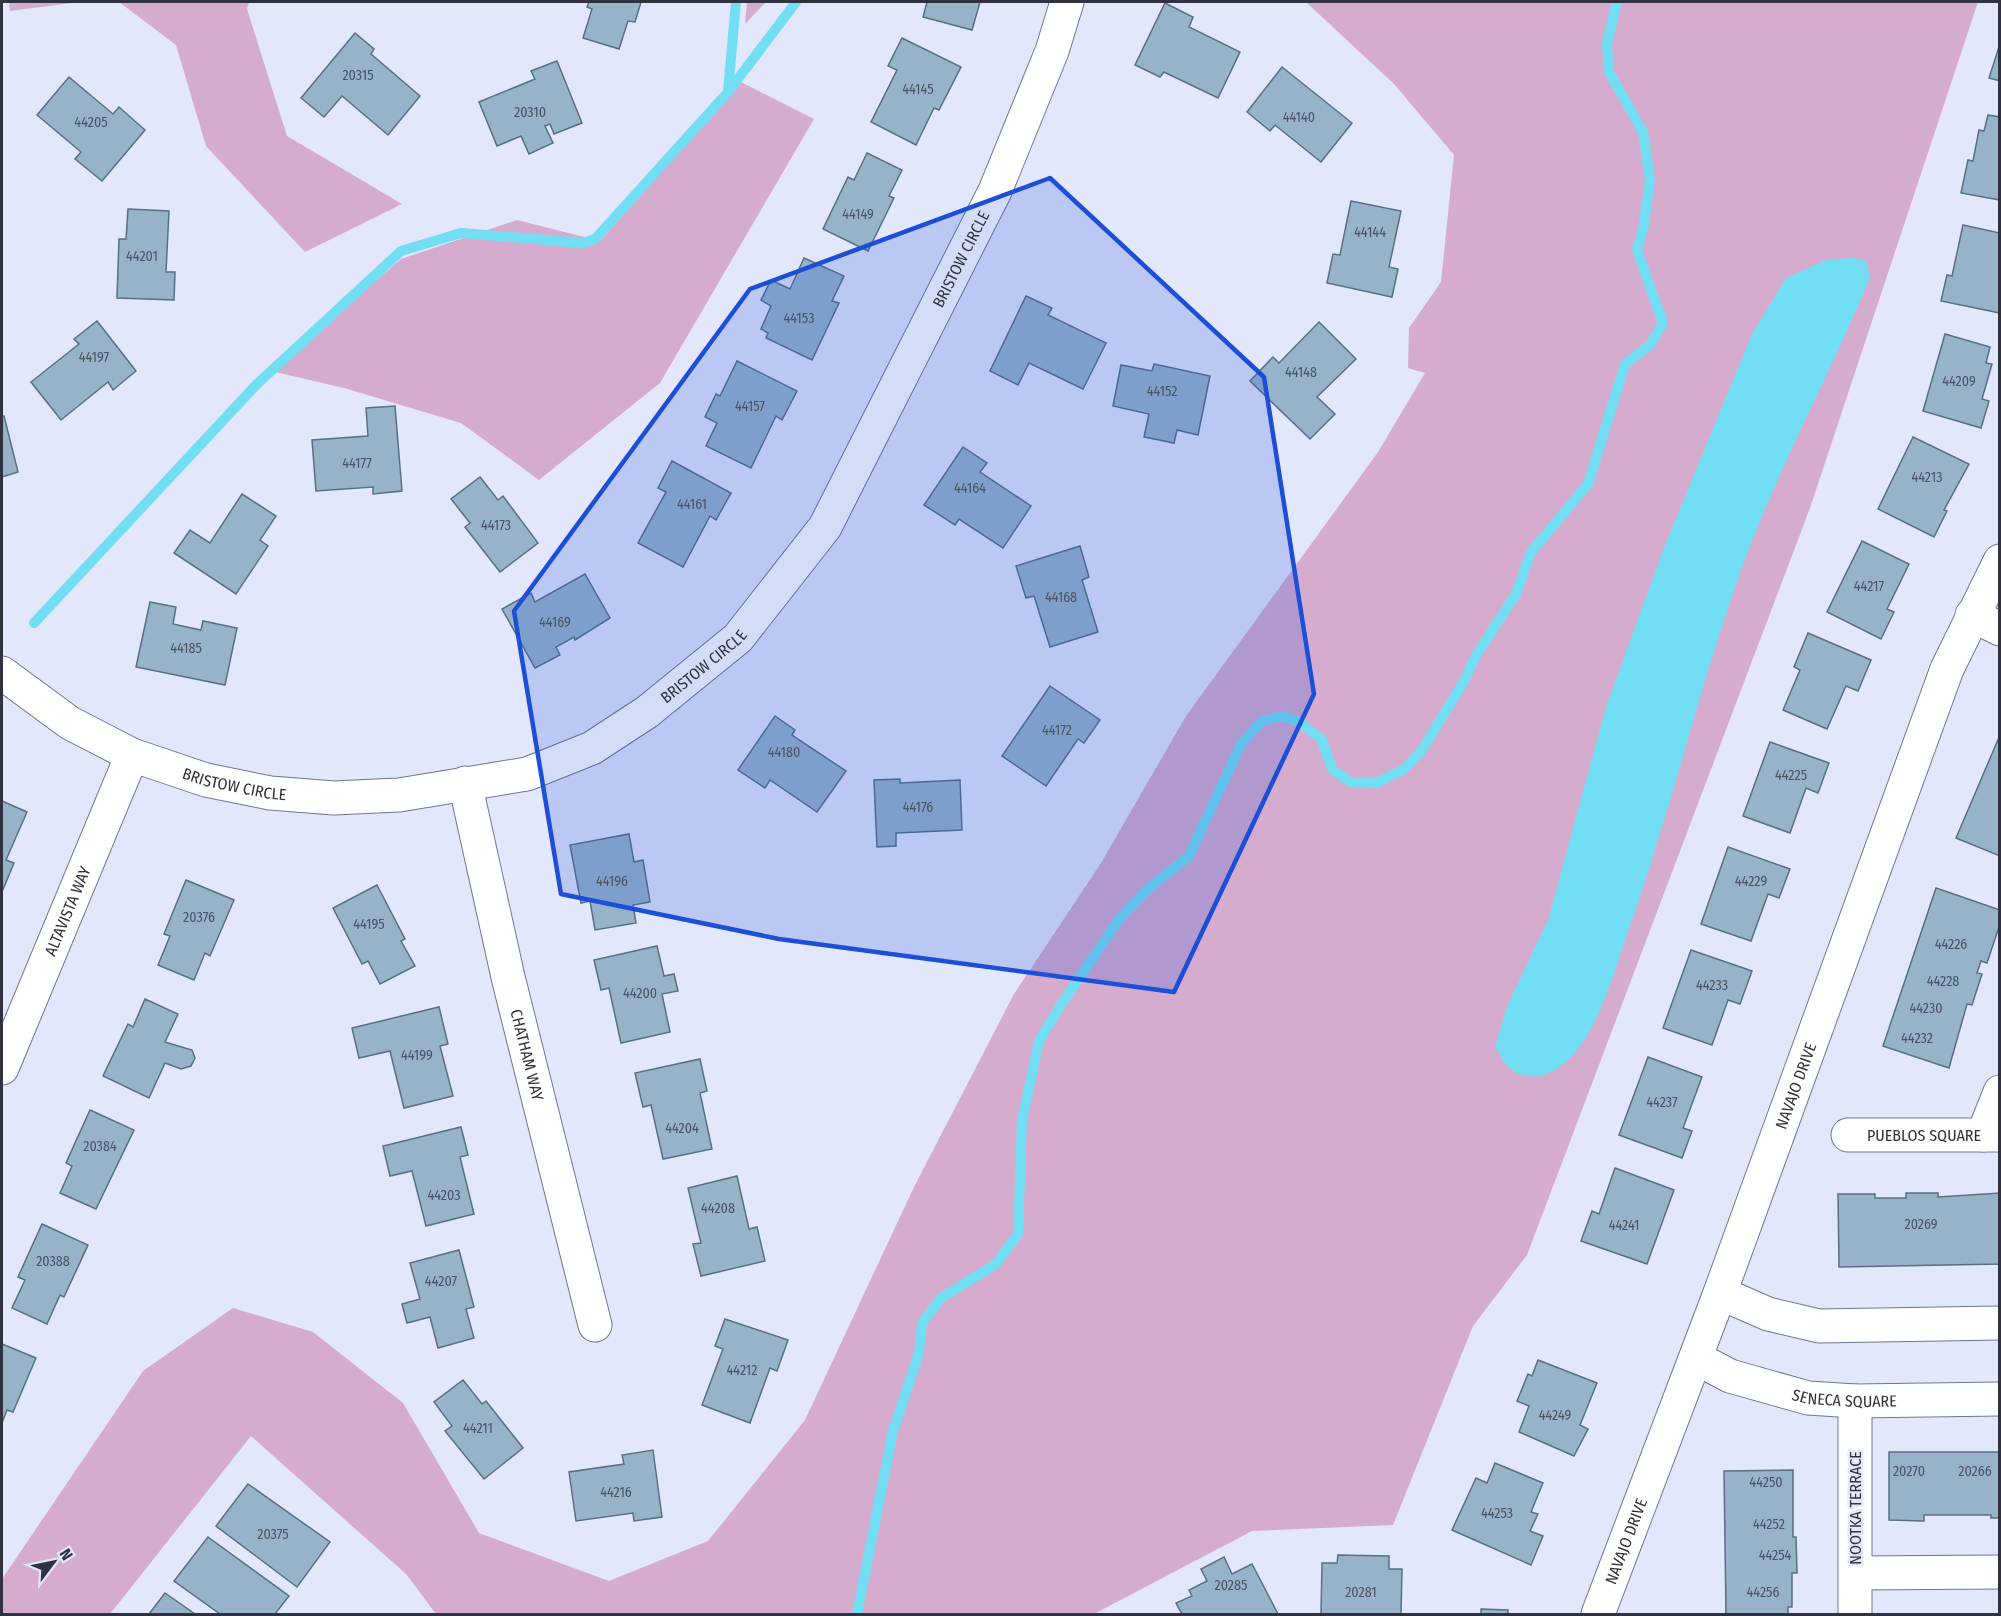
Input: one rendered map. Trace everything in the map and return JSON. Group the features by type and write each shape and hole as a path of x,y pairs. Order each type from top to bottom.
{"street":[{"name":"BRISTOW CIRCLE","path":"2,674 70,723 132,755 206,780 270,793 334,798 388,795 527,774 592,748 647,712 738,638 818,536 995,191 1052,51 1067,2"},
{"name":"NAVAJO DRIVE","path":"1598,1614 1696,1358 1947,669 1986,622 2000,561"},
{"name":"ALTAVISTA WAY","path":"2,1068 132,755"},
{"name":"CHATHAM WAY","path":"465,783 508,977 595,1325"},
{"path":"1991,1135 2000,1092"},
{"name":"PUEBLOS SQUARE","path":"1848,1135 1991,1135"},
{"path":"1720,1293 1768,1314 1819,1326 2000,1323"},
{"name":"SENECA SQUARE","path":"1696,1358 1730,1376 1808,1398 1855,1401 2000,1399"},
{"name":"NOOTKA TERRACE","path":"1855,1401 1855,1614"},
{"path":"1856,1573 2000,1572"}],"highlighted area":[{"path":"1050,178 1264,377 1314,694 1174,992 779,939 561,894 514,611 750,289"}],"shaded area":[{"path":"9,2 80,2 10,11"},
{"path":"119,2 249,2 247,9 287,136 402,204 305,252 206,146 176,45"},
{"path":"747,2 766,2 745,24"},
{"path":"1306,2 1978,2 1810,508 1527,1255 1473,1326 1393,1525 1252,1531 1094,1614 436,1614 406,1574 251,1436 110,1614 2,1614 2,1579 143,1371 233,1308 313,1332 403,1403 479,1533 609,1581 708,1541 805,1420 914,1187 1014,994 1101,863 1186,716 1378,452 1425,373 1408,368 1409,328 1441,282 1454,155 1394,84"},
{"path":"741,82 814,119 660,383 539,480 461,423 344,388 271,371 401,259 517,220 600,241"}],"water":[{"path":"1853,258 1866,261 1870,278 1771,496 1741,570 1644,884 1602,1006 1578,1049 1565,1063 1539,1076 1520,1074 1506,1064 1495,1046 1508,1004 1548,920 1606,707 1663,550 1752,334 1786,278 1826,260"}],"building":[{"path":"589,2 641,2 635,22 628,21 619,49 583,38 592,9 587,7"},
{"path":"927,2 980,2 972,30 923,17"},
{"path":"1165,3 1193,17 1189,27 1240,52 1218,98 1164,72 1160,77 1135,65"},
{"path":"355,33 374,49 371,54 420,96 388,135 342,96 324,117 301,98"},
{"path":"902,38 961,67 939,110 934,108 916,145 871,122 897,70 888,66"},
{"path":"2000,47 2000,81 1989,78"},
{"path":"557,61 582,123 554,134 550,124 545,126 553,143 529,154 521,136 497,146 479,102 535,79 531,71"},
{"path":"1282,67 1352,123 1321,162 1275,125 1270,131 1247,112"},
{"path":"69,77 113,114 119,107 145,130 102,181 75,159 81,152 37,115"},
{"path":"1988,115 2000,117 2000,200 1961,193 1968,160 1973,161 1979,130 1984,131"},
{"path":"867,153 902,170 889,196 894,198 868,251 823,229 848,177 854,180"},
{"path":"1351,201 1401,211 1389,267 1398,269 1392,297 1327,283 1333,254 1340,255"},
{"path":"128,209 169,211 166,272 175,272 174,300 117,298 119,239 126,239"},
{"path":"1963,225 2000,233 2000,313 1941,301 1947,275 1952,276"},
{"path":"804,258 844,276 832,301 839,303 812,360 766,338 768,333 761,329 771,306 761,300 771,280 790,289"},
{"path":"1026,296 1052,308 1048,315 1106,343 1083,389 1029,363 1018,385 990,371"},
{"path":"97,321 136,371 113,390 108,382 61,420 31,382 79,344 74,339"},
{"path":"1319,322 1356,359 1317,397 1335,414 1310,439 1250,381 1273,357 1279,363"},
{"path":"1945,334 1990,347 1986,363 1992,364 1982,399 1989,401 1981,428 1923,411"},
{"path":"737,361 797,391 782,420 776,416 751,468 706,446 717,423 705,417 716,394 720,396"},
{"path":"1154,364 1210,376 1198,435 1177,430 1174,443 1144,437 1149,414 1113,406 1121,365 1152,371"},
{"path":"395,406 402,491 373,494 373,487 316,491 312,440 368,436 366,408"},
{"path":"2,416 4,416 18,472 2,477"},
{"path":"1913,437 1969,464 1944,510 1947,511 1934,537 1878,509"},
{"path":"963,447 987,463 980,472 1031,506 1003,548 959,519 955,525 924,505"},
{"path":"672,461 731,493 716,520 710,516 683,567 638,543 666,492 658,488"},
{"path":"480,477 498,500 503,496 538,543 500,572 465,527 470,523 451,499"},
{"path":"242,494 276,516 260,540 268,546 236,594 174,553 190,530 210,543"},
{"path":"1862,541 1909,564 1887,609 1894,612 1881,639 1827,612"},
{"path":"1080,546 1089,577 1082,580 1098,632 1050,647 1034,596 1026,598 1016,566"},
{"path":"585,574 610,618 575,640 574,637 556,647 560,655 535,668 502,609 531,593 535,602"},
{"path":"150,602 176,607 173,624 201,630 203,621 237,628 225,685 136,667"},
{"path":"1808,633 1871,660 1858,691 1846,686 1827,729 1783,710 1800,670 1794,667"},
{"path":"1050,686 1100,720 1084,743 1078,739 1046,786 1002,756"},
{"path":"775,716 795,730 792,735 846,771 817,812 770,780 765,788 738,770"},
{"path":"2000,735 2000,856 1956,838"},
{"path":"1770,742 1829,763 1818,793 1806,788 1790,833 1743,816"},
{"path":"900,779 900,783 960,780 962,830 896,833 896,846 877,847 874,780"},
{"path":"2,801 27,812 6,860 14,863 2,892"},
{"path":"629,834 634,862 643,860 650,902 633,905 636,923 595,930 590,901 581,903 570,845"},
{"path":"1728,847 1790,869 1779,898 1768,894 1751,941 1701,924"},
{"path":"186,880 234,900 210,956 205,953 194,980 158,965 170,936 164,934"},
{"path":"377,885 405,939 401,941 415,966 380,984 368,961 362,964 333,908"},
{"path":"1936,888 2000,910 2000,924 1987,963 1981,961 1977,973 1982,974 1972,1005 1967,1004 1949,1068 1883,1046"},
{"path":"657,946 664,976 674,974 678,991 662,994 670,1032 621,1043 609,988 601,990 594,960"},
{"path":"1691,950 1752,971 1740,1004 1728,1000 1712,1045 1663,1028"},
{"path":"145,999 178,1014 165,1042 192,1050 195,1058 191,1066 181,1069 165,1063 149,1098 103,1076 128,1024 133,1027"},
{"path":"439,1007 448,1044 440,1046 453,1096 404,1108 390,1051 359,1058 352,1028"},
{"path":"1648,1057 1702,1077 1683,1128 1692,1131 1682,1158 1619,1135"},
{"path":"700,1059 707,1091 700,1093 712,1149 663,1159 651,1105 643,1107 635,1073"},
{"path":"90,1110 134,1130 96,1209 60,1193 72,1166 66,1163"},
{"path":"461,1127 468,1155 460,1157 474,1214 426,1226 412,1171 390,1176 383,1146"},
{"path":"1615,1168 1674,1190 1647,1264 1581,1241 1592,1211 1599,1214"},
{"path":"737,1176 749,1229 757,1227 765,1261 701,1276 693,1244 701,1243 688,1188"},
{"path":"1906,1193 1938,1193 1938,1197 2000,1193 2000,1264 1839,1267 1838,1194 1875,1194 1875,1198 1906,1198"},
{"path":"42,1224 88,1245 64,1297 60,1295 47,1324 12,1308 25,1280 18,1277"},
{"path":"459,1250 474,1307 466,1309 474,1338 438,1348 430,1317 407,1323 402,1304 420,1299 410,1263"},
{"path":"725,1319 788,1340 777,1371 770,1368 750,1423 702,1405 723,1349 715,1346"},
{"path":"2,1344 36,1358 13,1412 7,1410 2,1423"},
{"path":"1538,1360 1597,1383 1580,1425 1588,1429 1574,1456 1519,1432 1529,1406 1517,1401 1528,1374 1532,1376"},
{"path":"463,1380 482,1404 486,1401 523,1448 484,1479 445,1431 452,1426 434,1402"},
{"path":"653,1450 662,1517 634,1521 633,1513 576,1521 569,1472 624,1464 622,1455"},
{"path":"1889,1452 2000,1452 2000,1518 1991,1518 1991,1515 1924,1515 1924,1521 1889,1520"},
{"path":"1495,1463 1543,1483 1531,1512 1538,1514 1530,1531 1543,1536 1531,1565 1452,1530 1476,1478 1487,1483"},
{"path":"1793,1470 1793,1537 1796,1537 1797,1573 1792,1573 1792,1607 1788,1607 1788,1614 1726,1614 1724,1471"},
{"path":"248,1484 330,1542 297,1587 216,1526"},
{"path":"208,1537 289,1596 275,1614 220,1614 174,1581"},
{"path":"1338,1555 1389,1556 1389,1569 1402,1569 1401,1614 1321,1614 1322,1563 1337,1563"},
{"path":"1224,1557 1232,1574 1252,1564 1278,1614 1182,1614 1176,1603 1192,1596 1189,1590 1207,1581 1201,1569"},
{"path":"165,1593 195,1614 149,1614"},
{"path":"1481,1609 1508,1610 1508,1614 1481,1614"}],"waterway":[{"path":"728,91 736,2"},
{"path":"34,623 257,384 401,251 461,233 583,243 595,239 728,92 796,2"},
{"path":"857,1614 893,1431 919,1353 922,1323 941,1298 996,1264 1018,1234 1022,1120 1039,1041 1062,1003 1120,918 1149,888 1189,856 1241,744 1262,721 1283,716 1300,722 1322,740 1332,769 1350,782 1376,783 1404,769 1422,750 1464,681 1476,655 1516,594 1531,552 1588,484 1625,364 1650,345 1663,323 1637,250 1644,224 1650,180 1643,132 1609,72 1607,43 1617,2"}]}
